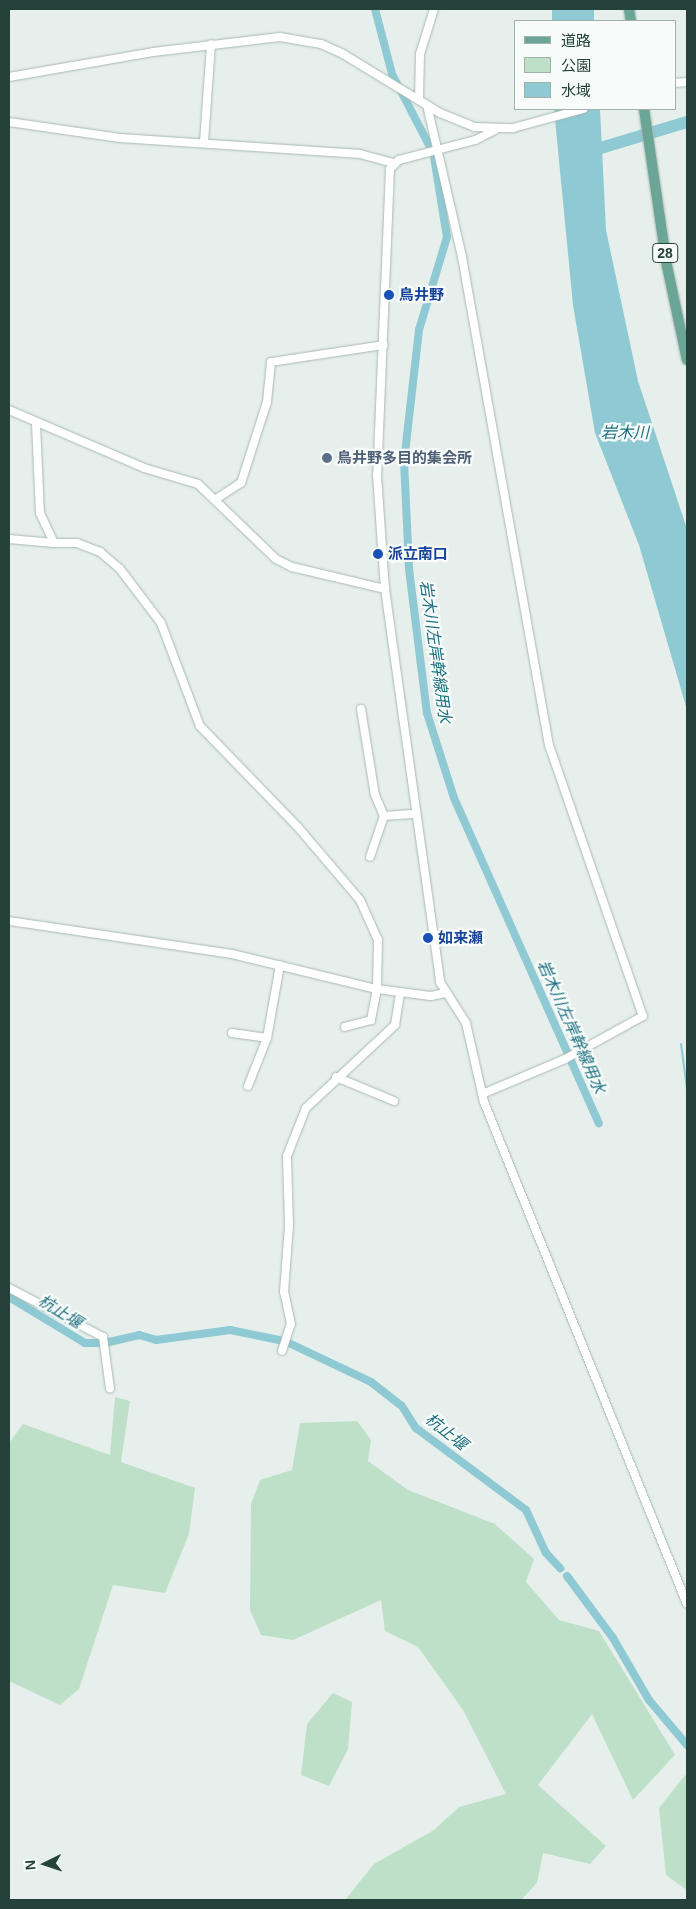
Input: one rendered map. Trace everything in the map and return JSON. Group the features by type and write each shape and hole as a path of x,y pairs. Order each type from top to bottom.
{"main road":[{"name":"28","path":"644,111 648,145 687,360"}],"street":[{"path":"419,100 420,54 434,9"},
{"path":"9,77 211,44 280,37 300,39 344,54 452,119 495,130"},
{"path":"204,142 211,44"},
{"path":"428,105 439,149 549,745 643,1012 622,1031 565,1059 482,1094"},
{"path":"9,122 120,138 204,142 360,154 393,163 495,130 537,122 579,110"},
{"path":"393,163 377,475 385,589 436,964 445,993 470,1034 482,1094 687,1604"},
{"path":"216,499 240,483 267,402 271,362 384,345"},
{"path":"9,410 144,468 198,484 284,563 306,573 385,589"},
{"path":"36,423 40,513 54,543"},
{"path":"9,539 77,543 110,559 153,612 200,726 297,826 360,900 378,940 377,989 371,1020 345,1027"},
{"path":"361,709 375,795 384,816 370,857"},
{"path":"384,816 416,814"},
{"path":"9,921 280,965 377,989 431,996 445,993"},
{"path":"248,1086 267,1038 280,965"},
{"path":"282,1351 291,1324 284,1292 289,1225 287,1156 306,1108 395,1025 400,992"},
{"path":"232,1033 267,1038"},
{"path":"336,1078 394,1101"},
{"path":"9,1288 103,1337 110,1389"}],"green space":[{"path":"115,1397 130,1401 121,1462 195,1488 189,1534 165,1593 113,1585 79,1689 60,1705 9,1681 9,1443 23,1424 110,1455"},
{"path":"357,1421 371,1440 368,1461 408,1490 495,1524 534,1559 526,1582 559,1620 599,1631 675,1755 633,1800 592,1714 538,1785 606,1846 590,1864 543,1853 537,1883 521,1900 345,1900 374,1864 434,1830 459,1807 506,1794 463,1710 418,1647 385,1631 381,1600 293,1640 261,1635 250,1610 251,1504 260,1480 292,1470 300,1423"},
{"path":"333,1693 352,1702 348,1749 329,1786 301,1775 307,1724"},
{"path":"685,1775 687,1777 687,1890 666,1875 659,1808"}],"water":[{"path":"552,9 594,9 594,20 552,20"},
{"name":"岩木川","path":"554,110 600,110 606,230 638,381 687,529 687,710 639,545 595,433 573,305"}],"waterway":[{"name":"岩木川左岸幹線用水","path":"375,9 392,74 429,145"},
{"path":"585,147 594,150 687,122"},
{"name":"岩木川左岸幹線用水","path":"434,157 447,237 419,330 404,461 409,569 427,713 454,798 599,1123"},
{"path":"681,1044 687,1089"},
{"name":"杭止堰","path":"9,1297 85,1343 99,1343"},
{"name":"杭止堰","path":"109,1342 139,1335 156,1340 230,1330 279,1340"},
{"name":"杭止堰","path":"291,1344 371,1382 402,1406 416,1428 526,1510 546,1553 560,1568"},
{"name":"杭止堰","path":"567,1576 613,1638 649,1700 687,1745"}],"place":[{"name":"鳥井野","path":"389,295"},
{"name":"鳥井野多目的集会所","path":"327,458"},
{"name":"派立南口","path":"378,554"},
{"name":"如来瀬","path":"428,938"}]}
